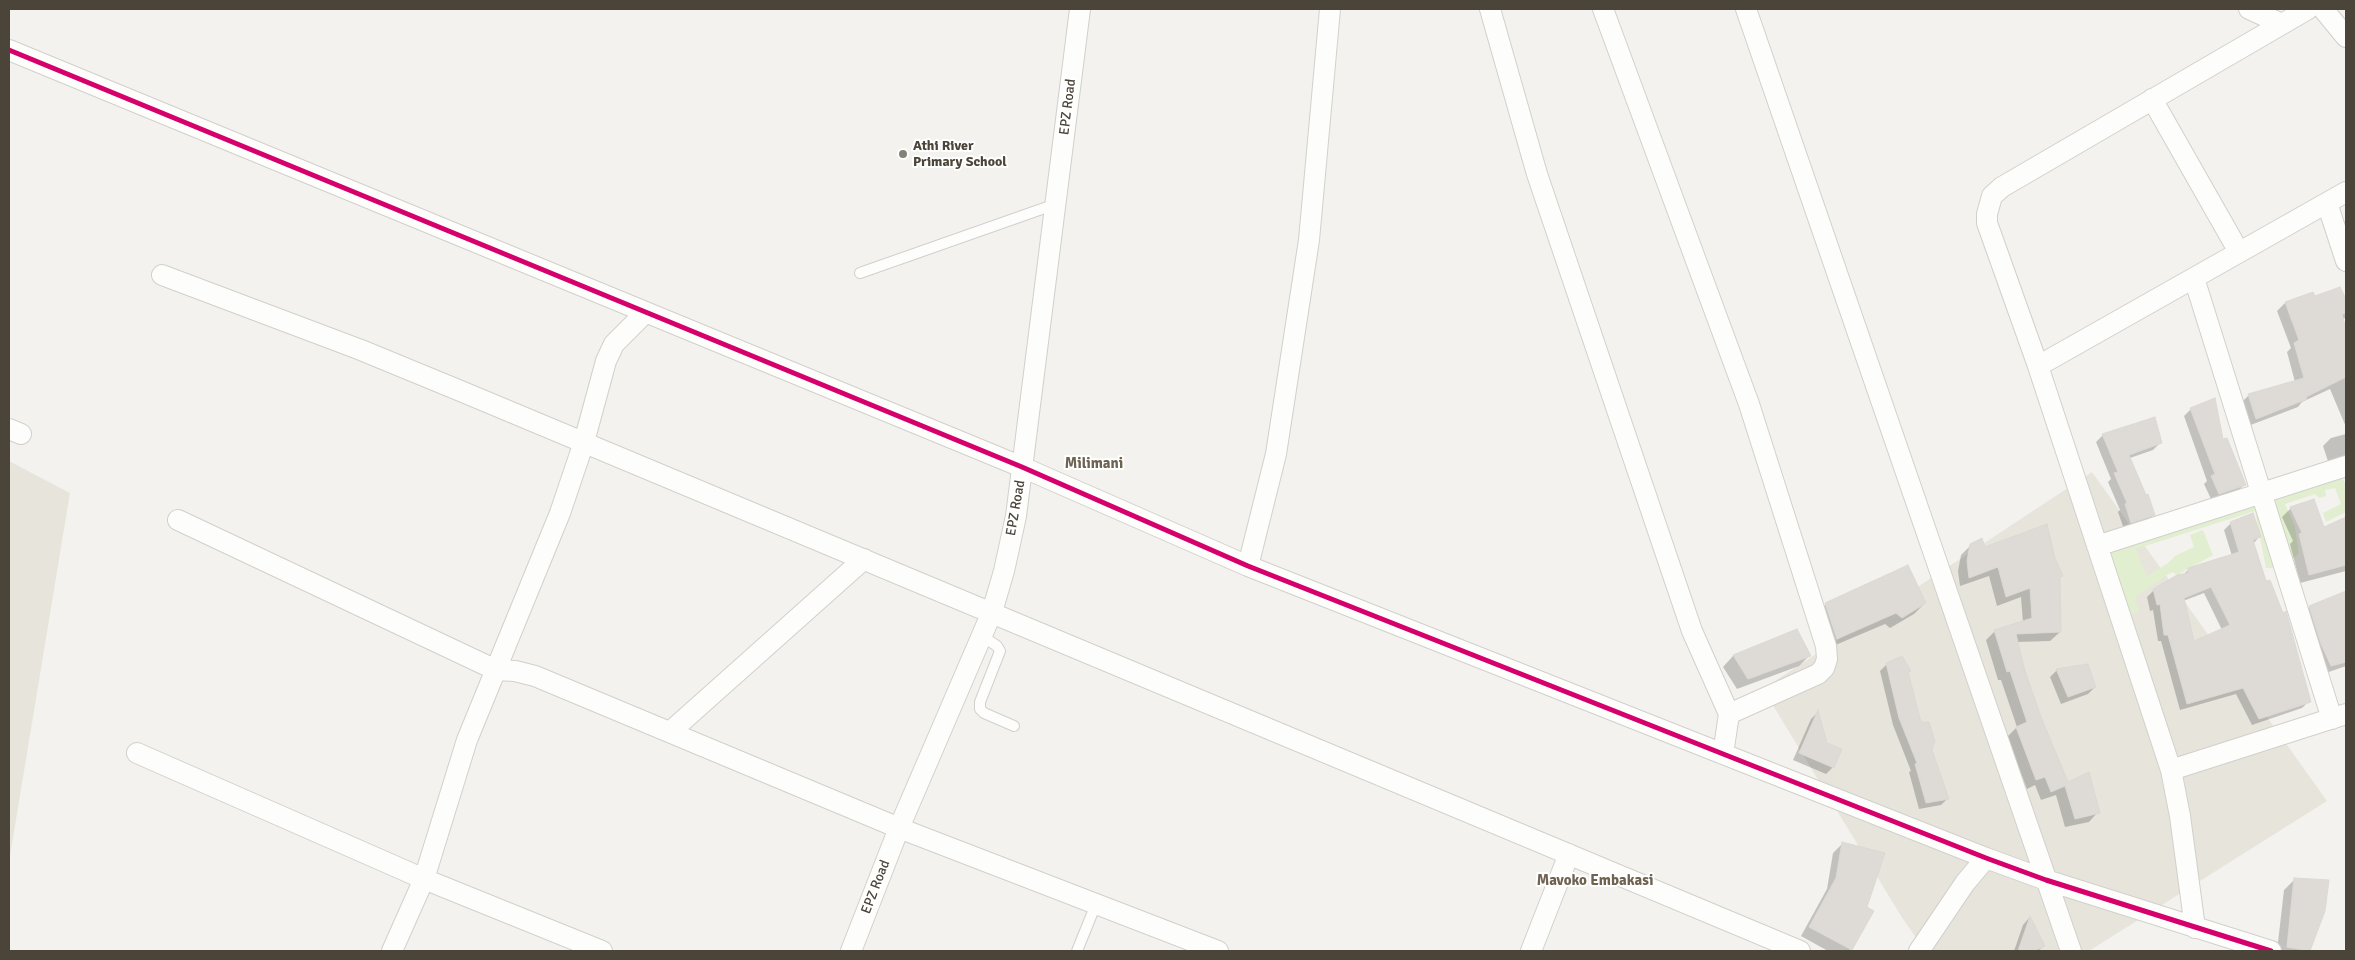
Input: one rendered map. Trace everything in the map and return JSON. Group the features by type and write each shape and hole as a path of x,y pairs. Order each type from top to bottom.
{"street":[{"name":"EPZ Road","path":"852,951 899,828 992,612 1016,516 1080,9"},
{"path":"1248,566 1276,454 1309,240 1330,9"},
{"path":"1490,9 1540,183 1692,631 1729,714 1723,754"},
{"path":"1603,9 1749,404 1826,646 1827,659 1824,668 1818,674 1729,714"},
{"path":"1746,9 2071,951"},
{"path":"2249,9 2282,24"},
{"path":"2196,928 2180,816 2171,770 2038,366 1987,223 1987,214 1992,196 2002,187 2308,9"},
{"path":"2323,9 2346,37"},
{"path":"9,50 1022,467 1248,566 1986,858 2046,880 2271,951"},
{"path":"2152,99 2239,252"},
{"path":"2038,366 2346,192"},
{"path":"2327,203 2346,262"},
{"path":"162,275 362,350 1800,951"},
{"path":"2171,770 2339,717 2262,493 2194,278"},
{"path":"392,951 424,879 467,740 560,513 584,442 606,361 614,344 645,313"},
{"path":"2097,546 2346,466"},
{"path":"178,520 496,670 515,671 535,676 899,828 1218,951"},
{"path":"670,732 864,559"},
{"path":"137,753 424,879 602,951"},
{"path":"1531,951 1569,854"},
{"path":"1919,951 1965,883 1986,858"}],"lane":[{"path":"860,273 1056,204"},
{"path":"982,636 997,646 1000,651 980,702 980,708 984,713 1014,726"},
{"path":"1077,951 1096,904"}],"shaded area":[{"path":"9,461 70,493 9,862"},
{"path":"2092,472 2327,801 2089,951 1925,951 1901,916 1763,689"}],"green space":[{"path":"2342,475 2346,486 2346,512 2326,522 2323,513 2341,504 2335,488 2325,490 2326,496 2319,498 2315,494 2285,504 2295,527 2299,554 2291,560 2271,501"},
{"path":"2258,505 2279,568 2266,568 2255,511 2136,549 2147,576 2167,564 2175,556 2194,547 2190,535 2203,530 2213,555 2177,575 2172,572 2135,597 2139,612 2129,615 2109,551"}],"building":[{"path":"2340,287 2346,299 2346,313 2342,314 2346,329 2346,377 2306,397 2307,399 2256,419 2248,394 2304,378 2294,343 2299,340 2285,302 2313,292 2315,296"},
{"path":"2215,398 2223,439 2227,438 2246,485 2219,494 2211,476 2215,474 2190,408"},
{"path":"2155,417 2162,443 2129,455 2146,495 2148,494 2155,515 2131,523 2125,504 2127,503 2114,473 2118,472 2102,434"},
{"path":"2314,499 2324,527 2346,517 2346,565 2309,575 2299,534 2302,533 2290,507"},
{"path":"2253,513 2261,537 2253,540 2266,581 2270,580 2283,613 2286,611 2311,702 2259,719 2243,688 2187,704 2168,635 2164,635 2160,604 2157,605 2153,589 2177,575 2188,573 2188,568 2239,552 2230,522","holes":["2211,587 2230,625 2194,641 2184,598"]},
{"path":"2047,524 2055,558 2063,576 2060,577 2061,632 2016,634 2025,671 2041,717 2068,782 2089,772 2100,813 2075,819 2065,786 2051,792 2045,777 2036,780 2016,727 2027,722 2010,671 2007,672 1994,630 2032,618 2030,588 2006,597 1998,567 1969,578 1967,561 1970,544 1982,538 1985,547"},
{"path":"1908,565 1926,603 1902,618 1896,613 1837,639 1825,603"},
{"path":"2346,591 2346,662 2331,666 2321,644 2309,606"},
{"path":"1797,629 1811,656 1748,679 1733,655"},
{"path":"1902,656 1911,671 1908,672 1921,722 1929,722 1935,741 1932,750 1949,799 1926,803 1915,764 1917,763 1899,718 1886,663"},
{"path":"2088,664 2096,687 2068,697 2056,669"},
{"path":"1818,710 1827,743 1842,749 1834,768 1799,753"},
{"path":"1842,842 1885,853 1867,907 1874,911 1852,950 1809,927 1836,878"},
{"path":"2294,878 2329,880 2325,911 2310,951 2287,947"},
{"path":"2030,916 2045,946 2034,951 2018,951"}],"cycle path":[{"path":"9,50 1022,467 1248,566 1986,858 2046,880 2271,951"}],"place":[{"name":"Athi River Primary School","path":"903,154"}],"district":[{"name":"Milimani","path":"1094,464"},
{"name":"Mavoko Embakasi","path":"1595,881"}]}
